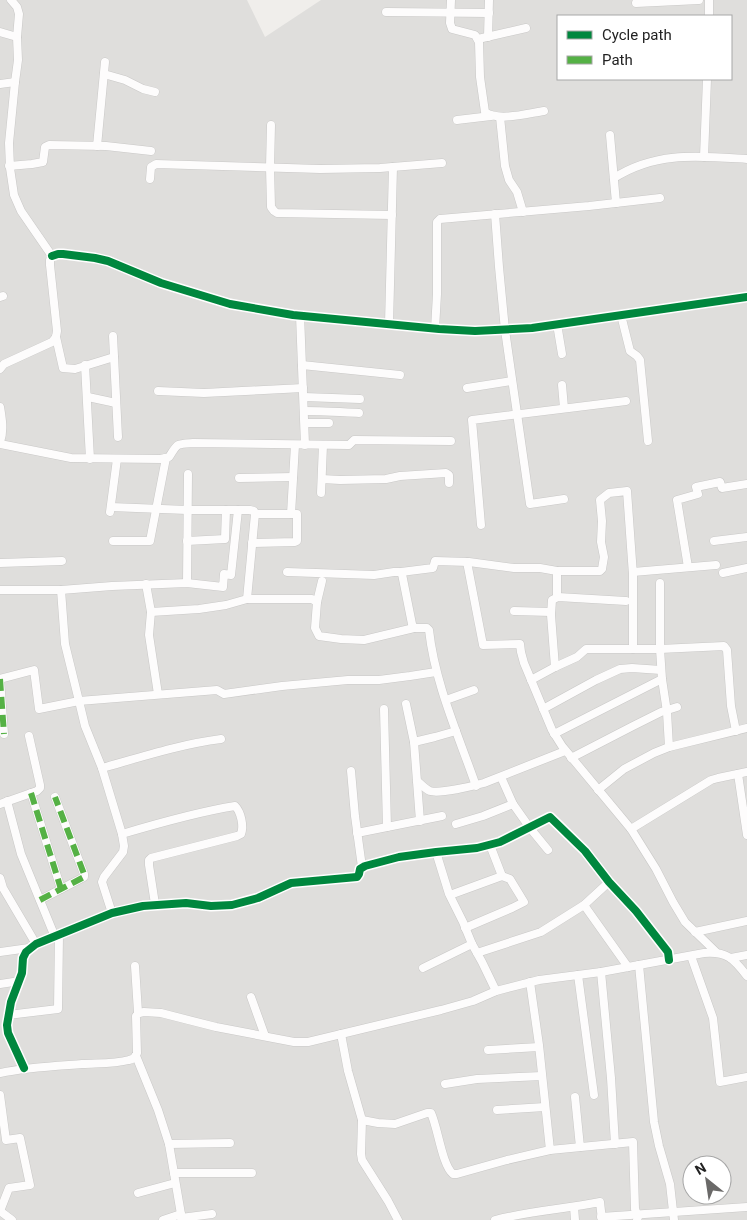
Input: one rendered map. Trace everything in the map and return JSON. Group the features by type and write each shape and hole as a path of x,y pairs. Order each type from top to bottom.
{"street":[{"path":"11,0 18,10 18,60 9,143 9,166 14,195 21,211 52,256"},
{"path":"452,0 450,13 452,29 475,35 478,39 484,108 491,116"},
{"path":"488,37 489,0"},
{"path":"636,3 699,0"},
{"path":"709,0 709,15"},
{"path":"386,12 488,13"},
{"path":"478,39 526,28"},
{"path":"0,32 17,37"},
{"path":"97,146 105,62"},
{"path":"104,74 155,92"},
{"path":"704,156 707,80"},
{"path":"0,84 15,82"},
{"path":"457,120 544,111"},
{"path":"500,117 505,166 517,192 523,212"},
{"path":"271,125 271,207 274,212 327,215 392,215"},
{"path":"610,136 616,203"},
{"path":"0,144 9,143"},
{"path":"9,166 42,162 45,147 49,145 151,150"},
{"path":"614,178 626,170 656,160 704,156 747,160"},
{"path":"150,180 151,167 156,164 320,169 393,167 442,163"},
{"path":"390,324 393,167"},
{"path":"435,329 438,220 660,198"},
{"path":"495,214 505,330 530,504 564,499"},
{"path":"52,256 63,254 101,259 161,283 230,304 300,315 435,329 475,331 532,328 747,297"},
{"path":"52,256 50,265 56,337 63,368 75,369 114,357"},
{"path":"300,315 305,445"},
{"path":"621,315 630,351 640,360 648,442"},
{"path":"557,324 562,354"},
{"path":"113,336 118,437"},
{"path":"0,369 4,364 52,342 56,337"},
{"path":"86,365 90,459"},
{"path":"302,365 400,375"},
{"path":"467,388 512,381"},
{"path":"562,385 564,408"},
{"path":"158,391 204,393 303,388"},
{"path":"88,397 116,403"},
{"path":"304,397 360,398"},
{"path":"337,412 338,398"},
{"path":"481,525 472,420 626,401"},
{"path":"0,408 3,428 0,443 71,458 166,458 171,455 174,448 181,444 349,445 354,440 450,441"},
{"path":"304,411 358,413"},
{"path":"305,423 329,423"},
{"path":"291,514 295,445"},
{"path":"321,494 323,445"},
{"path":"113,541 150,541 166,458"},
{"path":"117,459 111,510 253,510 255,514 247,600"},
{"path":"322,479 386,480 400,476 446,473 449,474 449,483"},
{"path":"187,583 188,474"},
{"path":"239,478 293,477"},
{"path":"688,567 677,500 698,494 696,487 720,482 722,488 747,484"},
{"path":"287,572 366,575 433,568 435,561 467,562 514,568 540,568 556,571 600,571 604,557 601,542 600,500 609,493 627,491 633,572 633,649"},
{"path":"187,540 225,539 226,510"},
{"path":"0,590 61,590 187,583 223,587 224,574 231,574 238,510"},
{"path":"252,542 297,541 297,514 255,514"},
{"path":"225,532 236,534"},
{"path":"714,541 747,538"},
{"path":"0,563 62,561"},
{"path":"467,562 483,645 520,644 522,656 531,680 554,734 571,758 631,830 656,869 685,922 716,952 732,958 747,976"},
{"path":"633,572 716,565"},
{"path":"723,573 747,568"},
{"path":"556,571 557,597"},
{"path":"401,572 414,628"},
{"path":"322,581 317,602 316,628 319,636 364,640 414,628 427,628 429,630 436,672 476,786"},
{"path":"660,583 661,670 669,747"},
{"path":"146,584 151,612 149,635 158,694"},
{"path":"61,590 64,634 78,701 85,726 102,768 124,846 102,882 112,913"},
{"path":"555,667 551,612 552,600 557,597 626,601"},
{"path":"151,612 199,609 247,600 312,599 317,602"},
{"path":"514,611 551,612"},
{"path":"531,680 577,657 586,649 660,649 720,646 726,648 731,706 736,731"},
{"path":"543,708 620,669 661,670"},
{"path":"4,734 0,679 34,670 39,709 78,701 217,690 224,694 348,680 387,679 436,672"},
{"path":"554,734 662,679"},
{"path":"446,700 474,690"},
{"path":"406,704 414,742 420,820"},
{"path":"571,758 661,712 677,707"},
{"path":"384,709 387,828"},
{"path":"598,790 624,769 647,756 669,747 747,728"},
{"path":"414,742 456,731"},
{"path":"8,1015 58,1009 57,936 21,854 3,802 37,791 40,788 29,736"},
{"path":"102,768 176,748 221,739"},
{"path":"417,782 430,791 476,786 566,751"},
{"path":"0,951 33,946 112,913 155,904 232,905 258,898 291,883 357,878 362,867 351,771"},
{"path":"631,830 711,780 747,772"},
{"path":"738,774 747,829"},
{"path":"501,777 513,804 548,850"},
{"path":"31,793 61,889"},
{"path":"40,900 84,877 55,797"},
{"path":"456,824 513,804"},
{"path":"122,834 158,823 216,810 235,806 238,809 243,827 241,834 149,860 155,904"},
{"path":"357,833 442,816"},
{"path":"362,867 399,857 477,848 500,842 550,817 585,851 636,911 668,952 669,960"},
{"path":"490,844 502,876"},
{"path":"436,852 450,895 496,991"},
{"path":"450,895 502,876 510,879 524,902 465,928"},
{"path":"0,878 3,888 33,946"},
{"path":"477,953 541,932 584,905 610,882"},
{"path":"584,905 628,967"},
{"path":"695,932 747,921"},
{"path":"422,968 472,944"},
{"path":"24,1068 8,1034 7,1024 11,1002 20,981 26,952 33,946"},
{"path":"181,1217 169,1144 158,1110 136,1056 136,1016 140,1013 161,1013 216,1027 294,1042 308,1042 441,1010 496,991 539,980 601,972 716,952"},
{"path":"732,958 747,955"},
{"path":"691,956 713,1018 720,1082 747,1077"},
{"path":"639,965 654,1122 670,1184 674,1216"},
{"path":"135,966 138,1012 140,1013"},
{"path":"601,972 615,1144"},
{"path":"578,975 594,1096"},
{"path":"0,984 20,981"},
{"path":"530,982 550,1150"},
{"path":"250,997 265,1036"},
{"path":"342,1034 348,1072 362,1120 360,1154 398,1220"},
{"path":"488,1050 539,1047"},
{"path":"0,1073 24,1068 110,1063 128,1060 136,1056"},
{"path":"445,1084 477,1079 542,1076"},
{"path":"0,1095 6,1140 20,1138 30,1184 9,1188 0,1211 12,1220"},
{"path":"575,1097 580,1147"},
{"path":"497,1110 545,1107"},
{"path":"362,1120 395,1124 427,1113 431,1114 445,1160 453,1174 550,1150 633,1142 635,1209 637,1217"},
{"path":"169,1144 230,1143"},
{"path":"174,1173 252,1173"},
{"path":"138,1193 175,1183"},
{"path":"494,1220 600,1202 602,1218 674,1216 747,1207"},
{"path":"574,1207 575,1220"},
{"path":"163,1220 212,1214"}],"shaded area":[{"path":"0,0 247,0 265,37 321,0 747,0 747,1220 0,1220"}],"marked path":[{"path":"0,679 4,734"},
{"path":"31,793 61,889"},
{"path":"40,900 84,877 55,797"}],"cycle path":[{"path":"52,256 63,254 108,261 161,283 230,304 293,315 439,329 475,331 532,328 747,297"},
{"path":"24,1068 8,1033 7,1025 11,1002 22,973 23,958 26,952 36,944 112,913 143,906 186,903 211,906 232,905 258,898 291,883 357,877 360,869 365,866 399,857 477,848 500,842 550,817 585,851 609,882 636,911 668,952 669,960"}]}
